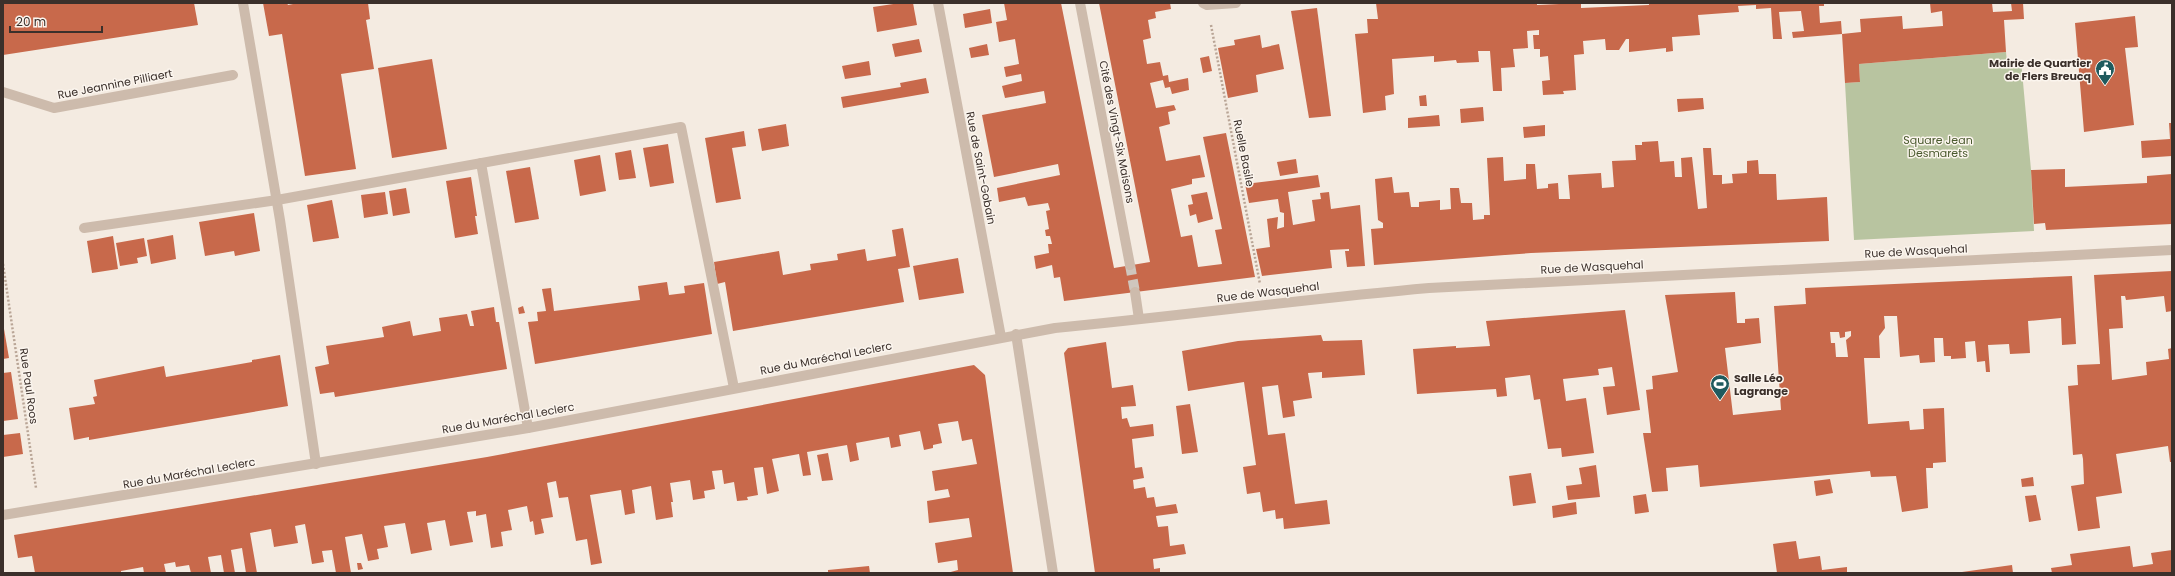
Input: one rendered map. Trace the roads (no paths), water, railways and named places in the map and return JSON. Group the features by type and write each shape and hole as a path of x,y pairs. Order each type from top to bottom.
{"street":[{"path":"243,3 277,200 316,464"},
{"name":"Rue de Saint-Gobain","path":"938,3 1001,337"},
{"name":"Cité des Vingt-Six Maisons","path":"1080,3 1130,265"},
{"path":"1205,4 1236,3"},
{"name":"Rue Jeannine Pilliaert","path":"3,92 54,108 233,75"},
{"path":"84,228 277,200 681,127 734,388"},
{"path":"481,163 528,428"},
{"name":"Rue de Wasquehal","path":"1016,334 1309,298 1437,287 2172,250"},
{"path":"1135,292 1139,320"},
{"path":"1016,334 1053,573"},
{"name":"Rue du Maréchal Leclerc","path":"3,516 528,428 1016,334"}],"tunnel":[{"path":"1130,265 1135,292"}],"place":[{"name":"Mairie de Quartier de Flers Breucq","path":"2105,86"},
{"name":"Salle Léo Lagrange","path":"1720,401"}],"park label":[{"name":"Square Jean Desmarets","path":"1938,146"}]}
